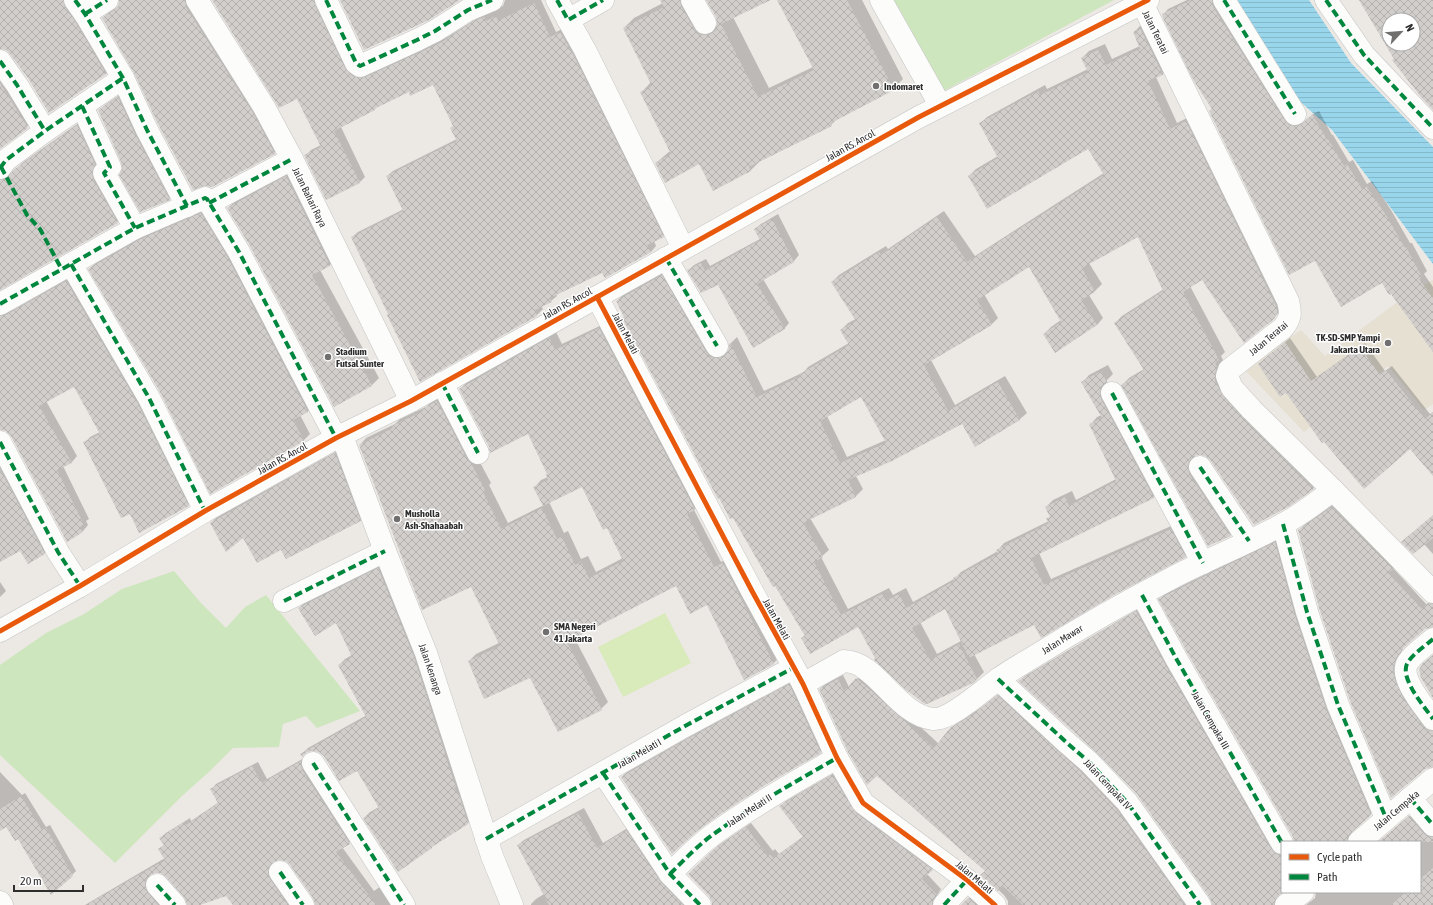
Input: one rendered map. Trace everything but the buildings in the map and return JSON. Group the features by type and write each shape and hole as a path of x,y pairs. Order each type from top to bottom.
{"street":[{"path":"107,0 80,7 122,78 147,130 187,206"},
{"name":"Jalan Bahari Raya","path":"197,0 264,107 292,159 411,400"},
{"path":"326,0 356,63 360,66 411,43 435,31 468,10 492,0"},
{"path":"557,0 585,50 717,346"},
{"path":"568,20 603,0"},
{"path":"692,0 705,23"},
{"path":"881,0 940,105"},
{"path":"1224,0 1295,114"},
{"path":"1326,0 1364,55 1433,128"},
{"name":"Jalan RS. Ancol","path":"0,632 205,511 339,437 442,383 940,105 1145,1"},
{"name":"Jalan Teratai","path":"1145,1 1288,301 1291,313 1289,320 1283,328 1229,370 1227,376 1232,388 1433,592"},
{"path":"0,61 17,85 45,131"},
{"path":"0,168 6,160 45,131 122,78"},
{"path":"82,106 110,167 104,173 135,228"},
{"path":"0,304 135,228 205,198 209,203 292,159"},
{"name":"Jalan Kenanga","path":"209,203 239,252 339,437 426,653 486,839 512,905"},
{"path":"70,264 149,398 205,511"},
{"name":"Jalan Melati","path":"597,297 798,676 837,758 863,803 967,880 995,905"},
{"path":"442,383 478,453"},
{"path":"1112,393 1203,563"},
{"path":"0,442 58,552 80,586"},
{"path":"1200,467 1249,541"},
{"name":"Jalan Mawar","path":"798,676 844,660 850,661 856,663 874,675 896,698 915,714 934,719 944,717 998,679 1088,623 1203,563 1283,524 1333,490"},
{"path":"1283,524 1307,612 1338,706 1386,818"},
{"path":"284,602 385,551"},
{"name":"Jalan Cempaka III","path":"1142,595 1180,667 1281,841"},
{"path":"1433,638 1408,661 1405,668 1405,676 1433,719"},
{"name":"Jalan Melati I","path":"486,839 685,726 798,676"},
{"name":"Jalan Cempaka IV","path":"998,679 1089,762 1127,802 1200,905"},
{"name":"Jalan Melati II","path":"670,874 718,830 781,790 837,758"},
{"path":"313,763 404,905"},
{"path":"603,773 670,874 700,905"},
{"name":"Jalan Cempaka","path":"1360,841 1433,779"},
{"path":"1410,798 1433,825"},
{"path":"280,872 303,905"},
{"path":"944,905 967,880"},
{"path":"157,885 176,905"},
{"path":"1286,905 1302,893"}],"shaded area":[{"name":"TK-SD-SMP Yampi Jakarta Utara","path":"1433,280 1433,404 1424,410 1388,366 1304,432 1244,369 1301,330 1325,356 1408,294"}],"green space":[{"path":"890,0 1114,0 940,93"},
{"path":"174,571 200,602 226,628 245,607 266,595 360,711 317,728 306,716 283,724 279,747 233,748 182,796 115,863 0,755 0,665 46,633 84,614 122,589"},
{"path":"665,613 691,663 623,697 598,647"}],"water":[{"path":"1230,0 1309,0 1351,63 1433,147 1433,264 1332,130 1295,97"}],"marked path":[{"path":"75,0 123,78 147,130 187,206"},
{"path":"85,14 107,0"},
{"path":"326,0 356,63 360,66 417,40 435,31 468,10 492,0"},
{"path":"557,0 568,20 603,0"},
{"path":"1224,0 1295,114"},
{"path":"1326,0 1364,55 1433,128"},
{"path":"0,61 17,85 45,131"},
{"path":"0,168 6,160 45,131 123,78"},
{"path":"82,106 110,167 104,173 135,228"},
{"path":"209,203 292,159"},
{"path":"1,167 27,215 40,229 62,270"},
{"path":"0,304 135,228 205,198 239,252 336,438"},
{"path":"666,258 717,346"},
{"path":"71,264 149,398 205,511"},
{"path":"442,383 478,453"},
{"path":"1112,393 1203,563"},
{"path":"0,442 58,552 80,586"},
{"path":"1200,467 1249,541"},
{"path":"1283,524 1307,612 1338,705 1386,818"},
{"path":"284,601 385,551"},
{"path":"1142,595 1177,660 1281,841"},
{"path":"1433,639 1413,656 1408,662 1406,668 1406,675 1413,691 1433,719"},
{"path":"486,839 685,726 793,668"},
{"path":"998,679 1089,762 1127,802 1200,905"},
{"path":"670,874 699,846 718,831 776,793 837,758"},
{"path":"313,763 404,905"},
{"path":"603,773 670,874 700,905"},
{"path":"1410,798 1433,825"},
{"path":"280,872 303,905"},
{"path":"944,905 967,880"},
{"path":"157,885 175,905"}],"cycle path":[{"path":"0,631 80,586 205,511 336,438 411,401 919,117 1148,0"},
{"path":"597,297 752,591 803,684 837,758 863,803 967,880 995,905"}],"place":[{"name":"Indomaret","path":"876,86"},
{"name":"TK-SD-SMP Yampi Jakarta Utara","path":"1388,343"},
{"name":"Stadium Futsal Sunter","path":"328,357"},
{"name":"Musholla Ash-Shahaabah","path":"397,519"},
{"name":"SMA Negeri 41 Jakarta","path":"546,632"}]}
